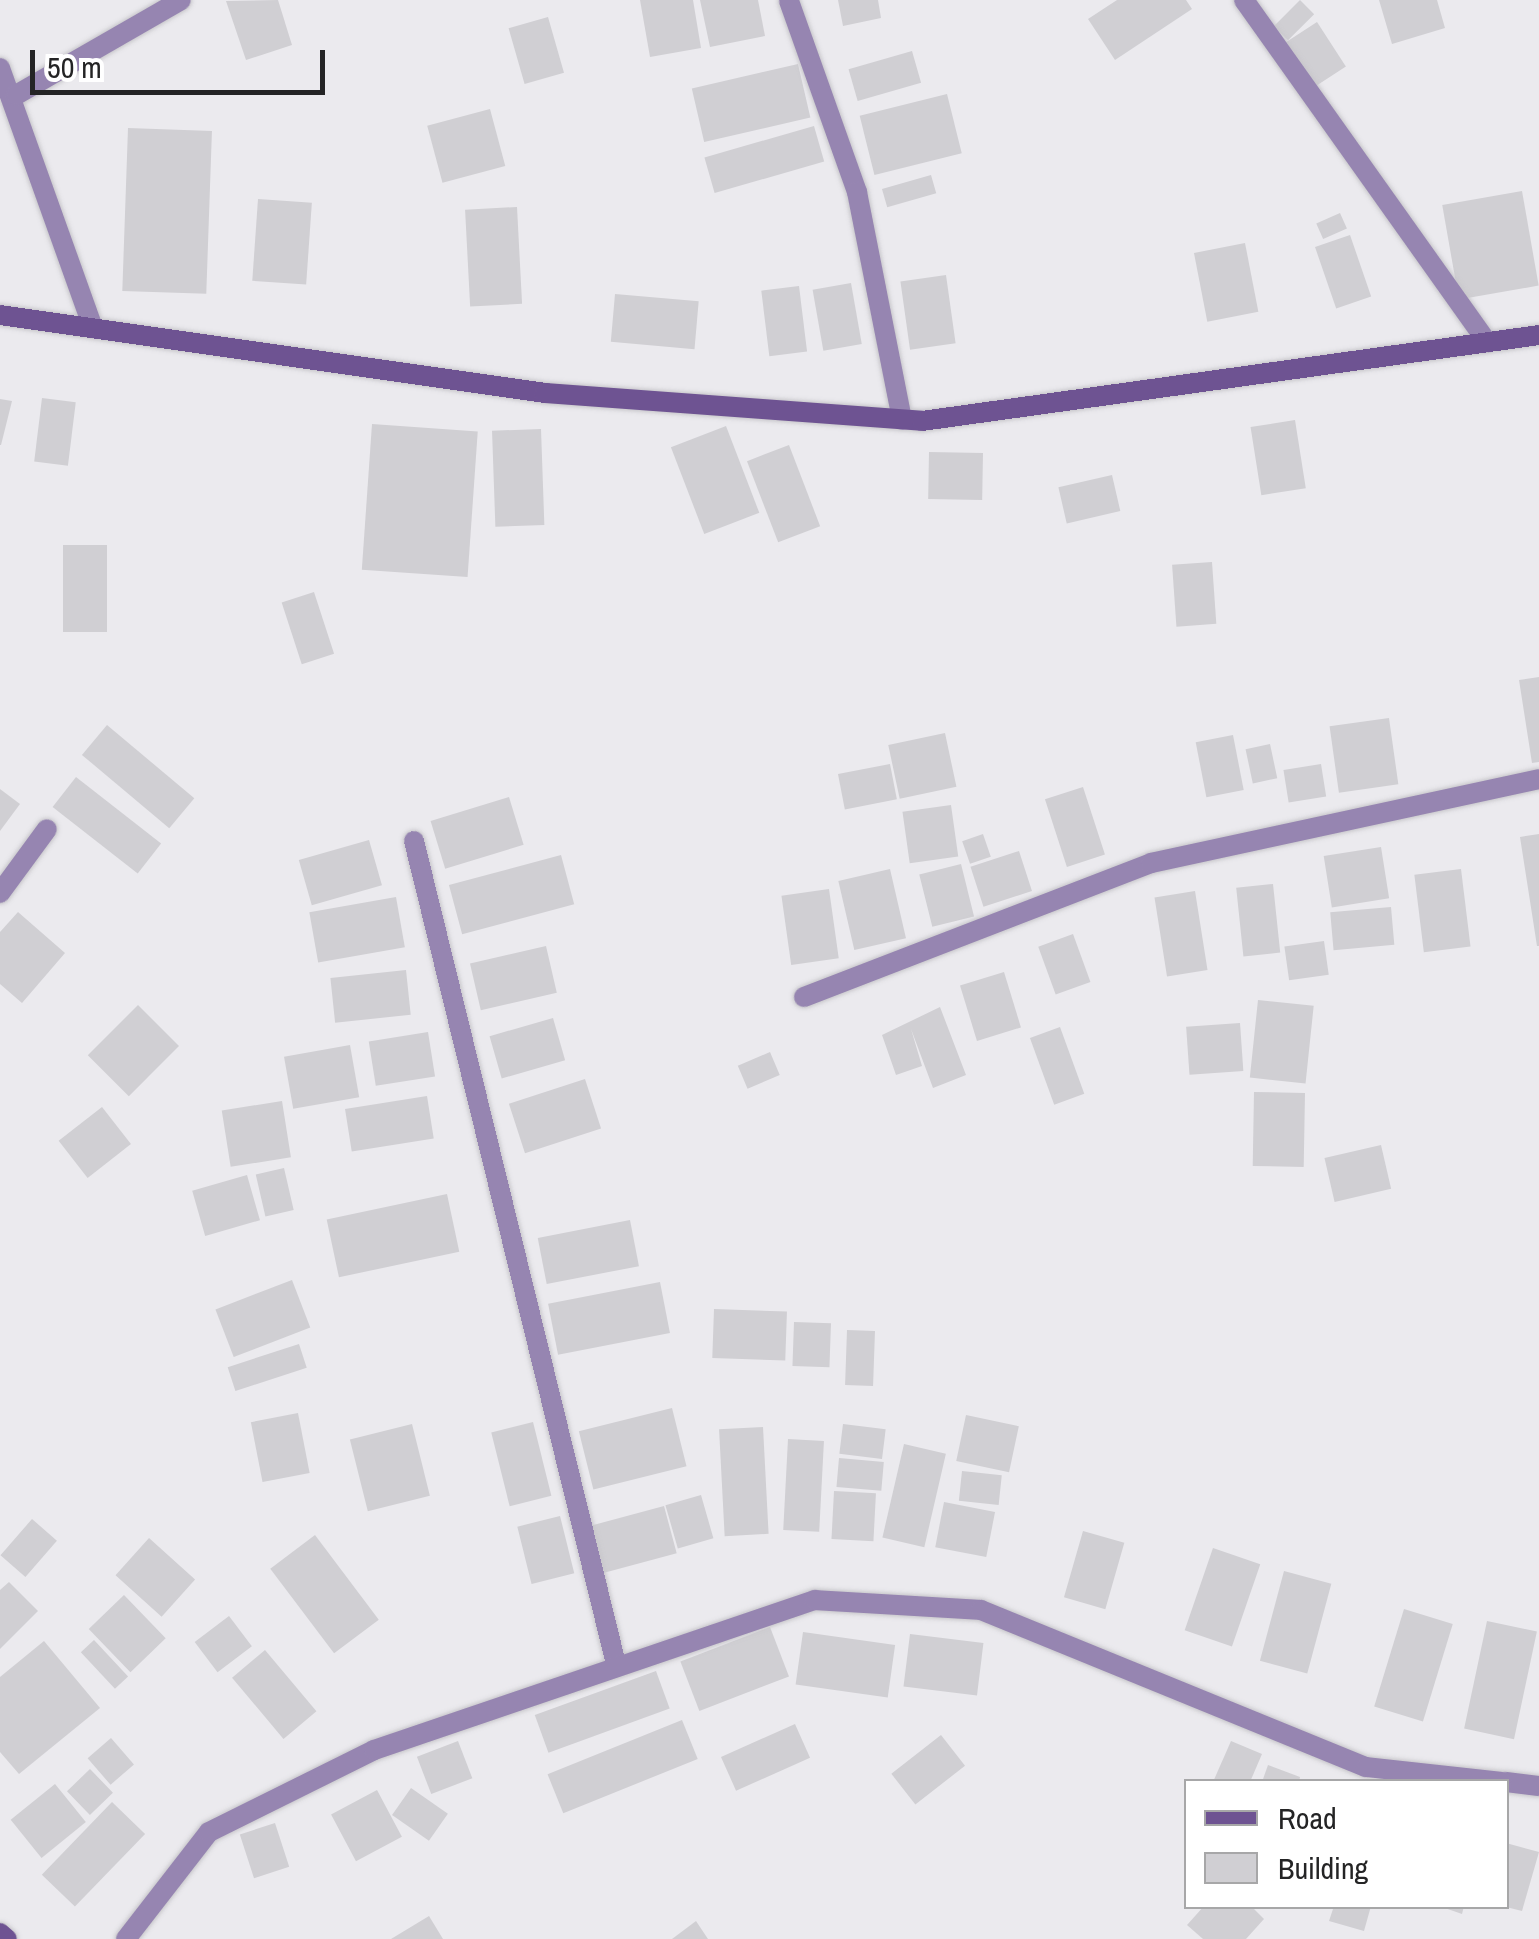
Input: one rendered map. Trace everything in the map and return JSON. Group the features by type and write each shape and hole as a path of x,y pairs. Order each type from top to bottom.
{"street":[{"path":"16,95 181,0"},
{"path":"1244,0 1487,342"},
{"path":"789,1 857,192 902,420"},
{"path":"0,68 16,95 93,328"},
{"path":"0,315 545,393 902,420 1539,335"},
{"path":"804,997 1151,863 1539,779"},
{"path":"0,893 47,829"},
{"path":"414,841 616,1664"},
{"path":"126,1939 209,1832 374,1750 616,1664 815,1600 981,1610 1366,1766 1478,1779"},
{"path":"1509,1783 1539,1786"},
{"path":"0,1933 7,1939"}],"building":[{"path":"278,0 292,45 246,60 226,1"},
{"path":"640,0 693,0 701,48 650,57"},
{"path":"700,0 758,0 765,36 710,47"},
{"path":"838,0 878,0 881,18 843,26"},
{"path":"1117,0 1186,0 1192,9 1115,60 1088,19"},
{"path":"1300,0 1314,14 1288,40 1274,26"},
{"path":"1379,0 1437,0 1445,28 1392,44"},
{"path":"548,17 564,73 525,84 509,28"},
{"path":"1317,22 1346,66 1314,87 1285,43"},
{"path":"912,51 921,83 858,101 849,69"},
{"path":"798,64 810,118 704,142 692,89"},
{"path":"947,94 962,153 874,175 860,116"},
{"path":"490,109 505,166 442,183 427,126"},
{"path":"814,126 824,162 715,193 704,157"},
{"path":"128,128 212,131 206,294 122,291"},
{"path":"931,175 936,193 887,207 882,189"},
{"path":"1522,191 1539,286 1459,300 1442,205"},
{"path":"258,199 312,203 306,285 252,281"},
{"path":"517,207 522,304 470,307 465,210"},
{"path":"1340,213 1347,229 1323,239 1316,224"},
{"path":"1350,235 1371,296 1336,309 1315,247"},
{"path":"1245,243 1258,312 1207,322 1194,253"},
{"path":"946,275 956,343 910,350 900,281"},
{"path":"851,283 862,344 823,351 813,290"},
{"path":"799,286 807,352 769,356 761,291"},
{"path":"615,294 699,301 694,349 611,342"},
{"path":"42,398 76,402 68,466 34,462"},
{"path":"0,399 12,401 1,445 0,445"},
{"path":"1295,420 1306,488 1261,495 1251,427"},
{"path":"372,424 478,431 468,577 362,570"},
{"path":"726,426 759,513 704,534 671,447"},
{"path":"541,429 544,525 495,527 492,431"},
{"path":"789,445 820,526 778,542 747,461"},
{"path":"929,452 983,453 982,500 928,499"},
{"path":"1112,475 1120,511 1067,523 1058,487"},
{"path":"63,545 107,545 107,632 63,632"},
{"path":"1212,562 1216,624 1176,627 1172,565"},
{"path":"314,592 334,654 302,664 282,603"},
{"path":"1539,677 1539,762 1532,763 1519,680"},
{"path":"1389,718 1398,784 1339,793 1330,726"},
{"path":"107,725 194,798 169,828 82,755"},
{"path":"945,733 956,787 900,799 888,745"},
{"path":"1233,735 1244,790 1206,797 1196,742"},
{"path":"1270,744 1277,778 1253,783 1246,749"},
{"path":"890,764 897,799 845,809 838,774"},
{"path":"1321,764 1326,797 1289,803 1283,770"},
{"path":"76,777 161,843 138,873 53,807"},
{"path":"1083,787 1105,855 1067,867 1045,799"},
{"path":"0,789 20,804 0,831"},
{"path":"509,797 524,845 445,869 431,821"},
{"path":"951,805 958,856 910,863 902,812"},
{"path":"983,834 991,857 970,864 962,841"},
{"path":"1539,834 1539,946 1537,946 1520,837"},
{"path":"369,840 382,885 312,905 299,860"},
{"path":"1381,847 1389,898 1332,907 1324,856"},
{"path":"1019,851 1032,891 983,907 970,867"},
{"path":"561,855 574,904 462,934 449,885"},
{"path":"961,864 974,916 932,927 919,874"},
{"path":"890,869 906,938 854,950 838,881"},
{"path":"1461,869 1471,946 1424,952 1414,875"},
{"path":"1273,884 1280,953 1243,956 1236,888"},
{"path":"829,889 839,958 791,965 781,896"},
{"path":"1195,891 1208,970 1167,976 1155,897"},
{"path":"396,897 405,947 318,963 309,912"},
{"path":"1391,907 1394,945 1334,950 1330,912"},
{"path":"18,912 65,953 22,1003 0,984 0,932"},
{"path":"1073,934 1090,982 1056,995 1038,947"},
{"path":"1324,941 1329,975 1289,980 1284,947"},
{"path":"546,946 557,993 481,1010 470,964"},
{"path":"406,970 411,1015 335,1023 330,978"},
{"path":"1004,972 1021,1027 977,1041 960,985"},
{"path":"1258,1000 1314,1006 1306,1083 1250,1078"},
{"path":"138,1005 179,1046 129,1096 88,1055"},
{"path":"940,1007 966,1075 933,1088 911,1029 922,1066 896,1075 882,1035"},
{"path":"553,1018 565,1060 502,1078 490,1036"},
{"path":"1240,1023 1243,1071 1189,1075 1186,1027"},
{"path":"1060,1027 1084,1094 1054,1105 1030,1038"},
{"path":"428,1032 435,1076 376,1086 369,1041"},
{"path":"350,1045 359,1097 293,1109 284,1057"},
{"path":"770,1052 780,1075 748,1089 738,1066"},
{"path":"585,1079 601,1128 525,1153 509,1104"},
{"path":"1254,1092 1305,1093 1304,1167 1253,1166"},
{"path":"427,1096 434,1138 352,1151 345,1109"},
{"path":"282,1101 291,1157 231,1167 222,1111"},
{"path":"102,1107 131,1144 88,1178 59,1141"},
{"path":"1381,1145 1391,1189 1335,1202 1324,1158"},
{"path":"284,1168 294,1210 265,1216 256,1175"},
{"path":"247,1175 260,1220 205,1236 192,1191"},
{"path":"447,1194 459,1252 339,1277 327,1220"},
{"path":"630,1220 639,1266 547,1284 538,1238"},
{"path":"292,1280 310,1328 234,1357 215,1309"},
{"path":"660,1282 670,1333 558,1355 548,1304"},
{"path":"714,1309 787,1312 785,1361 712,1358"},
{"path":"794,1322 831,1323 829,1367 792,1366"},
{"path":"847,1330 875,1331 873,1386 845,1385"},
{"path":"299,1344 307,1368 235,1391 228,1367"},
{"path":"672,1408 687,1466 593,1489 579,1431"},
{"path":"298,1413 310,1473 263,1482 251,1422"},
{"path":"966,1415 1019,1426 1009,1472 956,1461"},
{"path":"533,1422 551,1496 510,1506 491,1432"},
{"path":"412,1424 430,1496 368,1511 350,1439"},
{"path":"843,1424 886,1429 882,1459 839,1454"},
{"path":"763,1427 769,1534 725,1536 719,1429"},
{"path":"788,1439 824,1441 819,1532 783,1530"},
{"path":"904,1444 946,1454 924,1547 882,1538"},
{"path":"839,1458 884,1462 881,1491 836,1487"},
{"path":"962,1471 1002,1475 999,1505 959,1501"},
{"path":"834,1491 876,1493 873,1541 831,1539"},
{"path":"701,1495 713,1538 678,1548 665,1505"},
{"path":"944,1502 995,1512 986,1557 935,1547"},
{"path":"664,1506 677,1553 604,1573 592,1525"},
{"path":"560,1516 574,1573 532,1584 517,1527"},
{"path":"32,1519 57,1541 25,1577 1,1555"},
{"path":"1083,1531 1124,1543 1105,1609 1064,1597"},
{"path":"315,1535 379,1620 334,1653 270,1569"},
{"path":"149,1538 195,1579 162,1617 116,1575"},
{"path":"1213,1548 1260,1564 1232,1647 1185,1630"},
{"path":"1284,1571 1331,1584 1307,1674 1260,1661"},
{"path":"9,1582 38,1611 0,1649 0,1590"},
{"path":"124,1595 166,1638 130,1672 89,1629"},
{"path":"1404,1609 1453,1624 1423,1721 1374,1707"},
{"path":"229,1616 252,1646 218,1672 195,1642"},
{"path":"1487,1621 1537,1632 1514,1739 1464,1729"},
{"path":"770,1627 789,1676 699,1711 680,1661"},
{"path":"803,1632 895,1645 888,1697 796,1684"},
{"path":"910,1634 983,1643 977,1696 904,1687"},
{"path":"94,1640 128,1677 115,1689 81,1652"},
{"path":"44,1641 100,1708 19,1774 0,1752 0,1677"},
{"path":"265,1650 316,1711 283,1739 232,1678"},
{"path":"656,1671 670,1709 548,1753 535,1715"},
{"path":"682,1720 698,1759 563,1813 548,1774"},
{"path":"795,1724 810,1758 736,1791 721,1757"},
{"path":"941,1735 965,1766 915,1805 891,1774"},
{"path":"111,1738 134,1764 111,1785 88,1758"},
{"path":"458,1741 472,1778 431,1794 417,1757"},
{"path":"1231,1741 1262,1754 1251,1779 1214,1779"},
{"path":"1268,1765 1300,1777 1300,1779 1263,1779"},
{"path":"90,1769 113,1793 90,1815 67,1791"},
{"path":"55,1784 86,1822 42,1858 11,1820"},
{"path":"411,1788 448,1814 429,1841 392,1815"},
{"path":"377,1790 402,1837 356,1861 331,1814"},
{"path":"112,1802 145,1834 75,1907 42,1875"},
{"path":"275,1823 289,1867 254,1878 240,1834"},
{"path":"1509,1844 1539,1852 1522,1911 1509,1908"},
{"path":"1201,1909 1254,1909 1264,1919 1246,1939 1203,1939 1187,1925"},
{"path":"1333,1909 1370,1909 1364,1931 1329,1921"},
{"path":"429,1916 443,1939 391,1939"},
{"path":"696,1921 708,1939 672,1939"}]}
